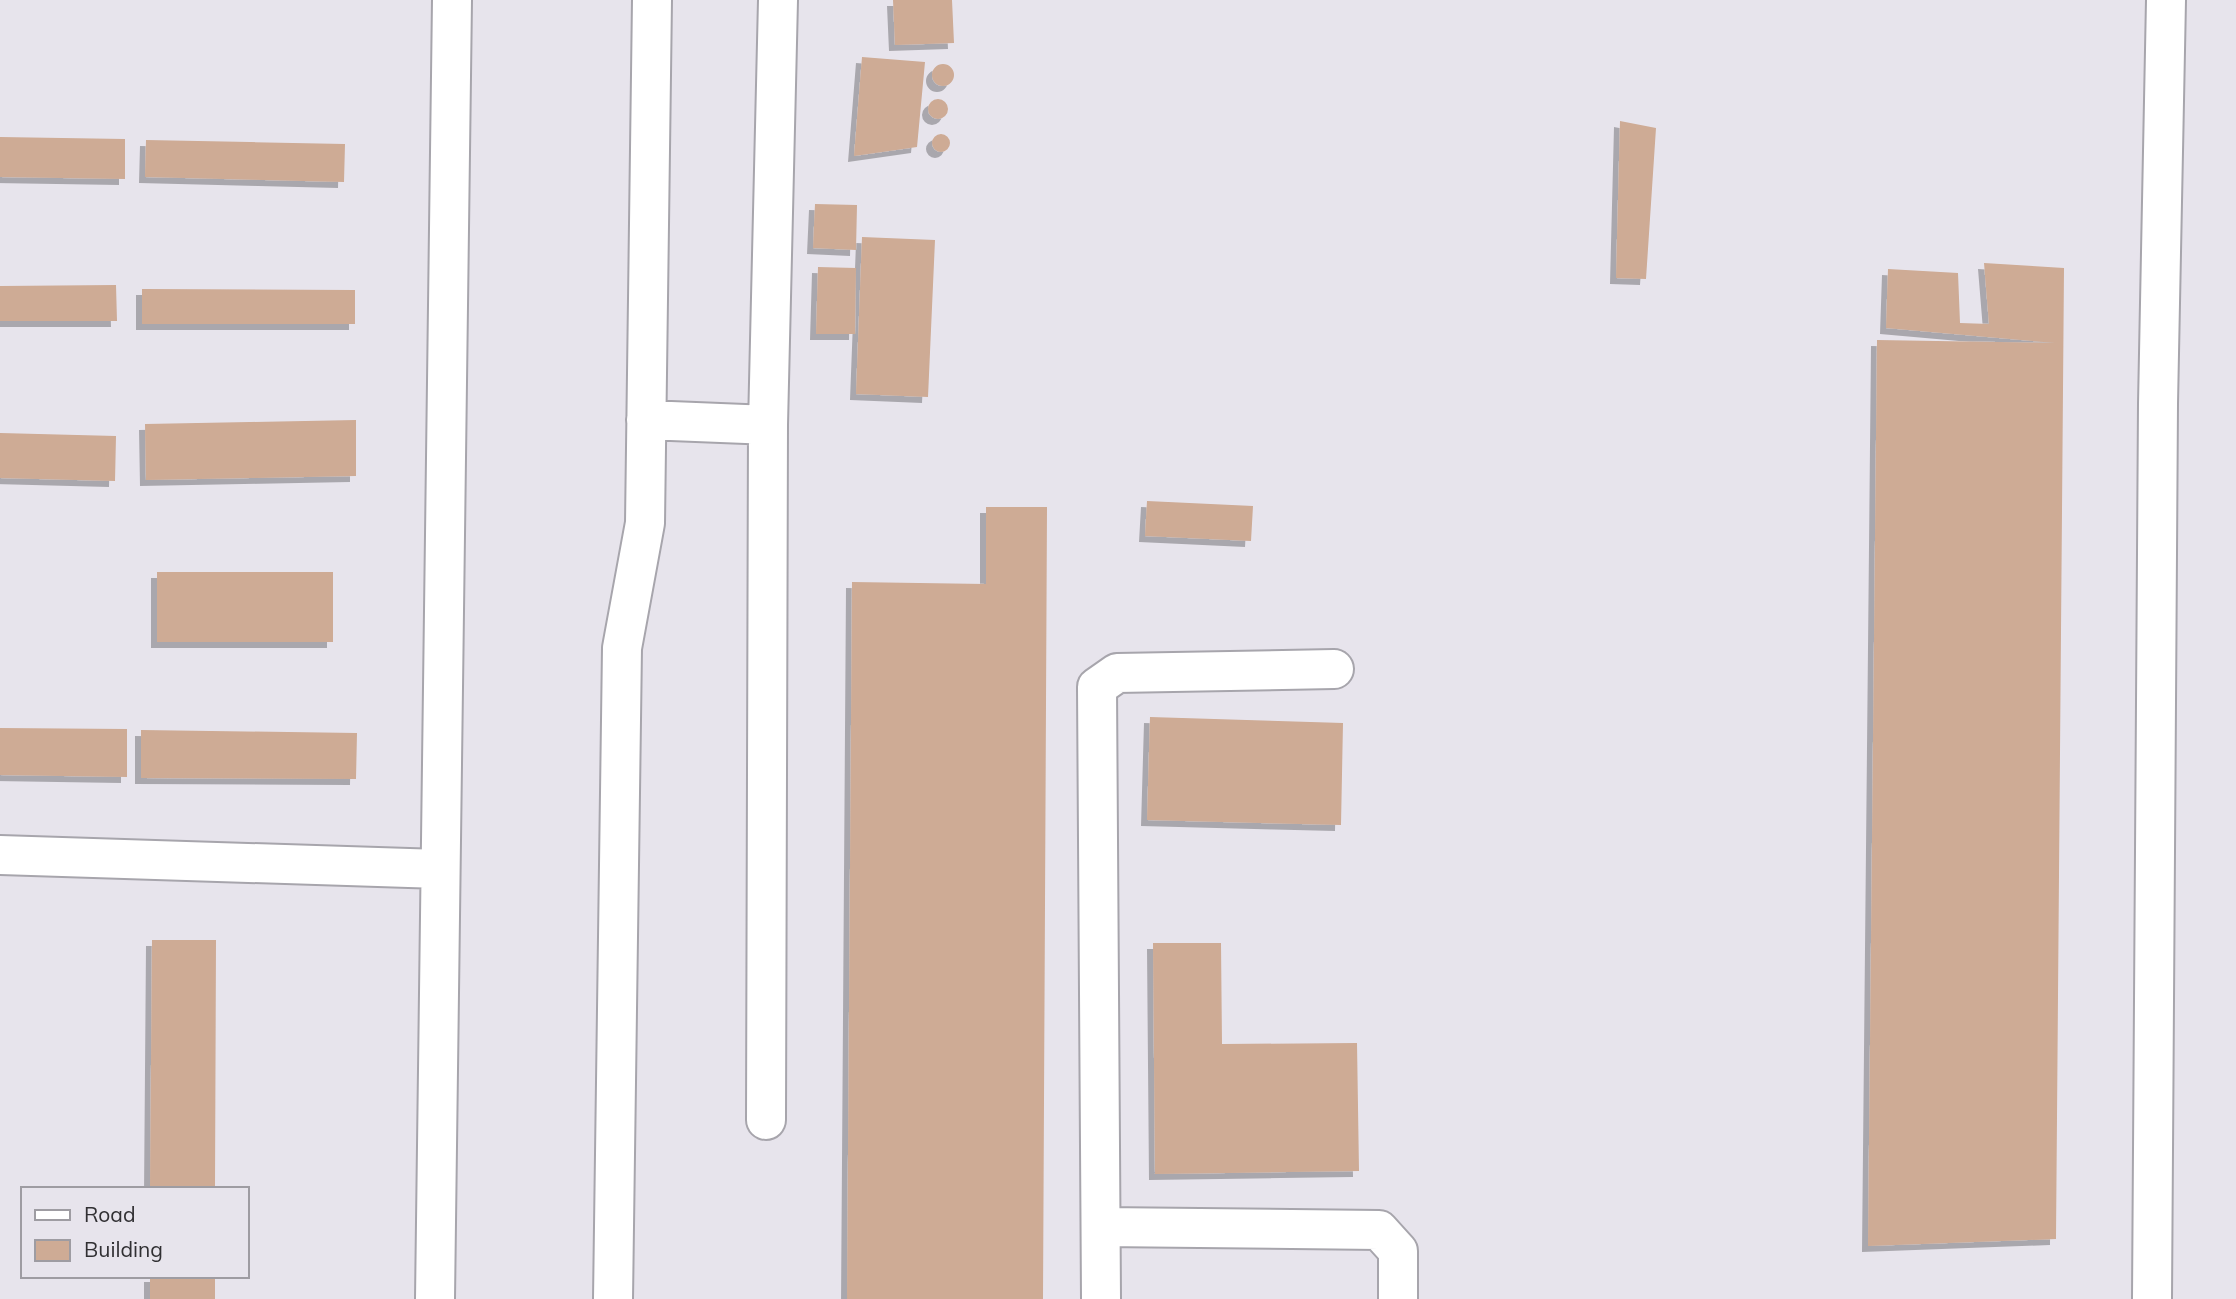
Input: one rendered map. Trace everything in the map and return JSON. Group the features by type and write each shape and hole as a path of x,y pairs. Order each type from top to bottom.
{"lane":[{"path":"435,1299 452,0"},
{"path":"613,1299 622,648 645,523 652,0"},
{"path":"766,1120 768,425 778,0"},
{"path":"2152,1299 2158,418 2166,0"},
{"path":"646,421 768,425"},
{"path":"1101,1299 1097,687 1117,673 1334,669"},
{"path":"0,855 440,869"},
{"path":"1102,1227 1379,1230 1398,1251 1398,1299"}],"building":[{"path":"893,0 952,0 954,43 895,45"},
{"path":"862,57 925,62 917,147 854,156"},
{"path":"943,64 953,71 954,75 947,85 943,86 933,79 932,75 939,65"},
{"path":"938,99 945,102 948,109 945,116 938,119 931,116 928,109 931,102"},
{"path":"1620,121 1656,128 1646,279 1616,278"},
{"path":"941,134 947,137 950,143 947,149 941,152 935,149 932,143 935,137"},
{"path":"0,137 125,139 125,179 0,177"},
{"path":"146,140 345,144 344,182 145,177"},
{"path":"815,204 857,205 856,250 813,248"},
{"path":"862,237 935,240 928,397 856,394"},
{"path":"1984,263 2064,268 2056,1239 1868,1246 1877,340 2055,343 1886,328 1888,269 1958,273 1960,323 1989,324"},
{"path":"818,267 856,268 855,334 816,334"},
{"path":"116,285 117,321 0,321 0,286"},
{"path":"142,289 355,290 355,324 142,324"},
{"path":"356,420 356,476 146,480 145,424"},
{"path":"0,433 116,436 115,481 0,478"},
{"path":"1147,501 1253,506 1251,541 1145,536"},
{"path":"986,507 1047,507 1043,1299 847,1299 852,582 986,584"},
{"path":"157,572 333,572 333,642 157,642"},
{"path":"1150,717 1343,723 1341,825 1147,820"},
{"path":"0,728 127,729 127,777 0,775"},
{"path":"141,730 357,733 356,779 141,778"},
{"path":"152,940 216,940 215,1187 150,1187"},
{"path":"1153,943 1221,943 1222,1044 1357,1043 1359,1171 1155,1174"},
{"path":"150,1278 215,1278 215,1299 150,1299"}]}
